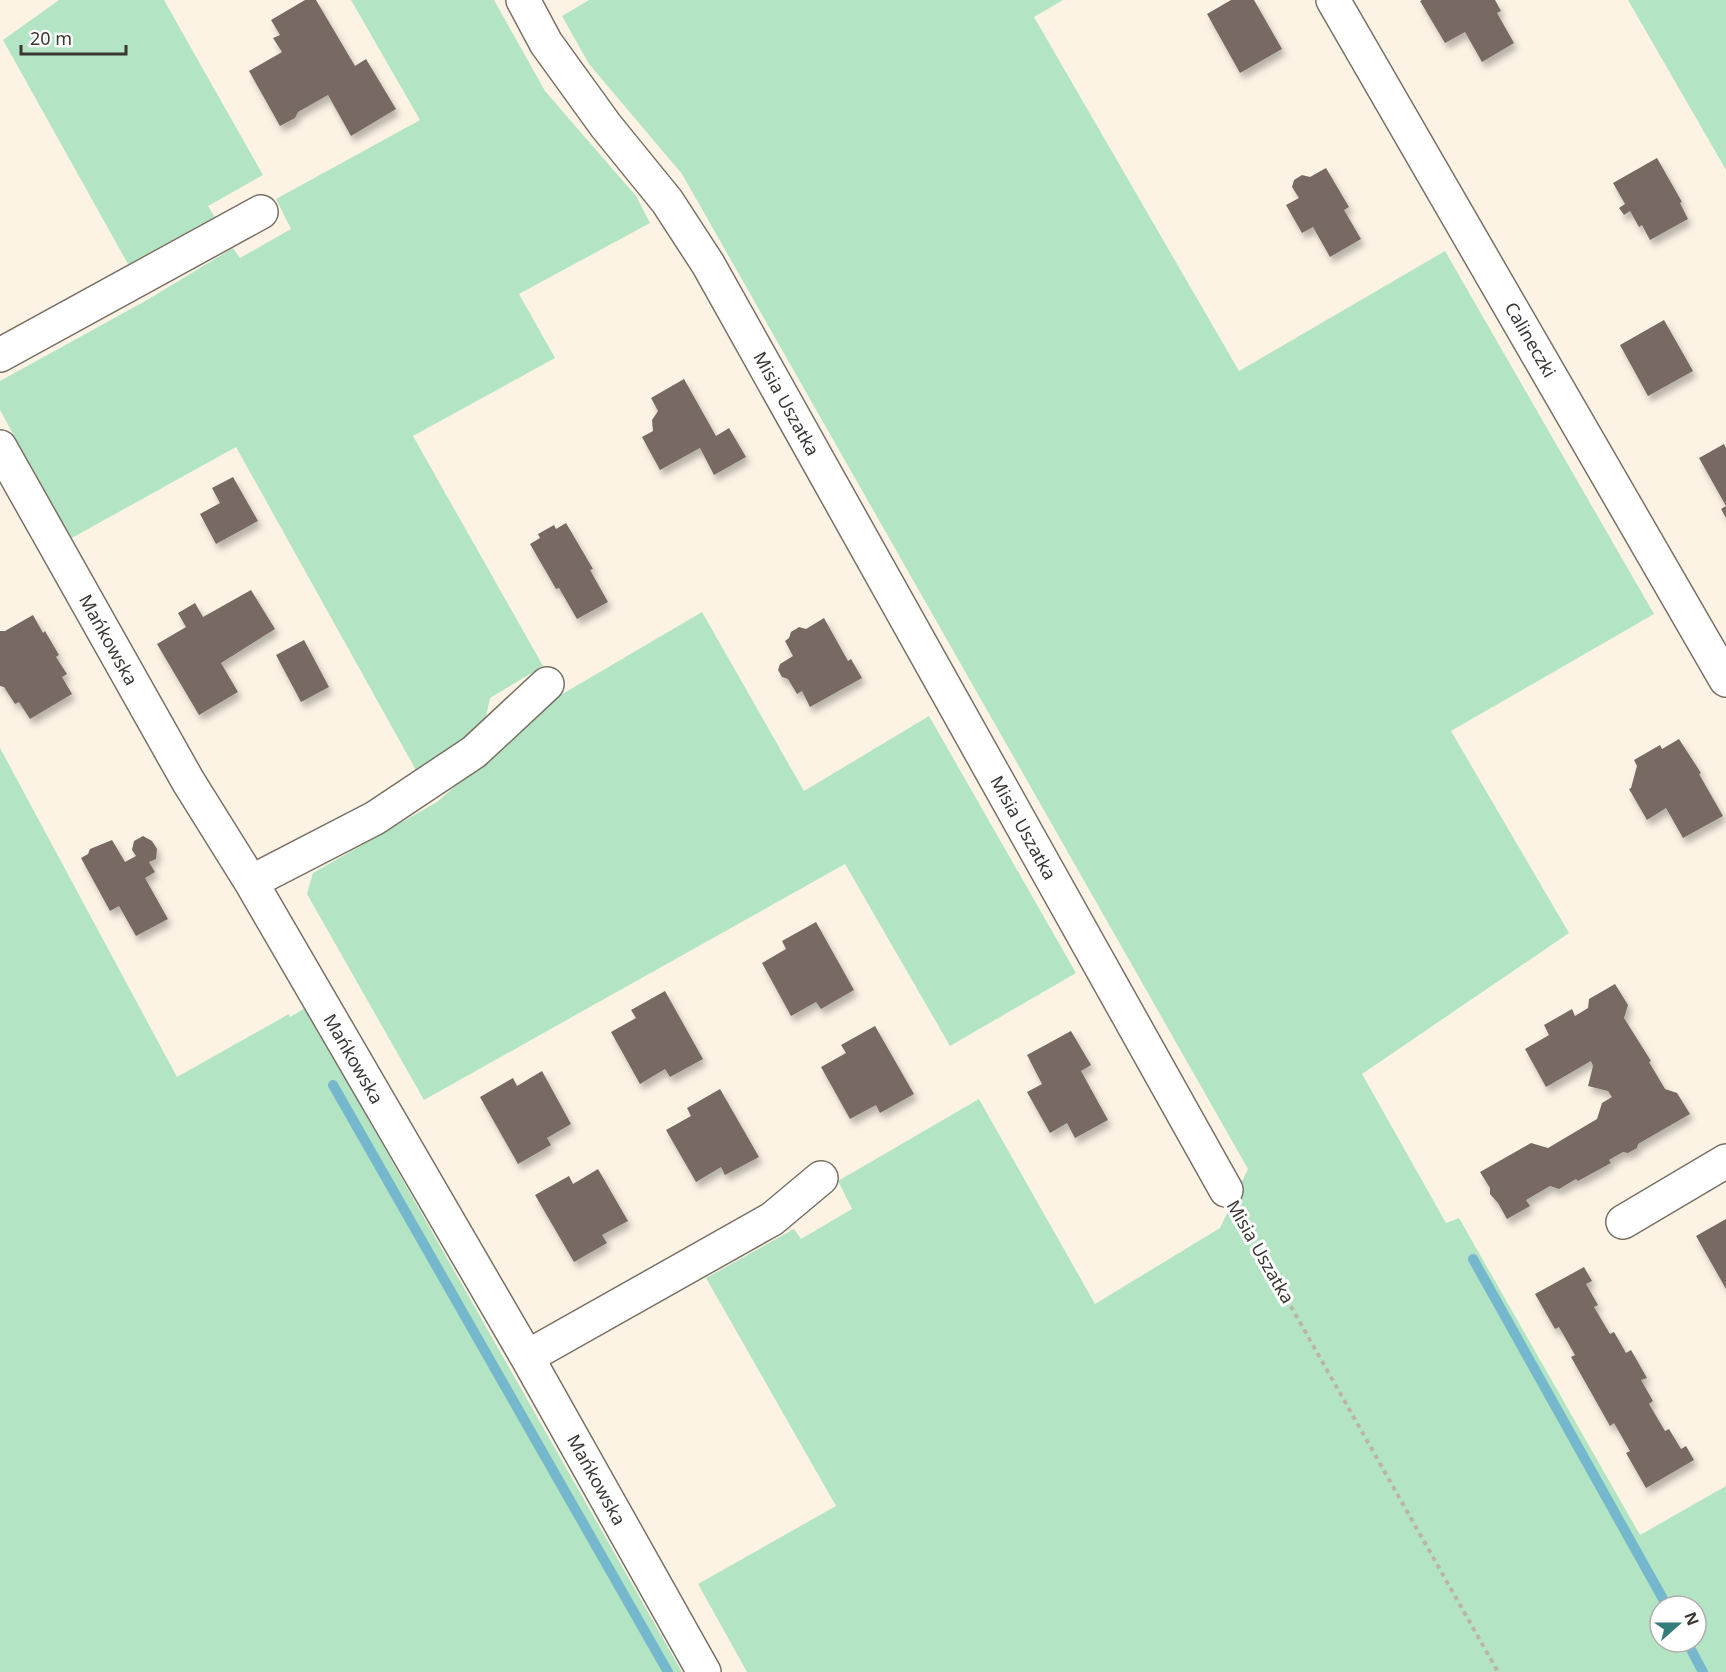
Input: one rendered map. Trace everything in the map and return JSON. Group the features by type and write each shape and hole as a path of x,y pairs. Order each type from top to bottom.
{"street":[{"name":"Misia Uszatka","path":"523,0 546,43 606,126 667,201 708,264 1226,1190"},
{"name":"Calineczki","path":"1333,0 1726,680"},
{"path":"0,355 261,212"},
{"name":"Mańkowska","path":"0,447 188,781 251,882 527,1357 704,1672"},
{"path":"251,882 385,812 474,752 547,684"},
{"path":"1623,1222 1726,1161"},
{"path":"527,1357 772,1219 821,1178"}],"path":[{"name":"Misia Uszatka","path":"1226,1190 1498,1672"}],"green space":[{"path":"59,0 164,0 263,175 208,206 215,217 128,264 3,40"},
{"path":"351,0 494,0 545,91 636,196 650,223 519,294 555,358 413,436 543,666 490,698 482,734 417,772 236,447 70,539 0,410 0,381 147,300 233,248 240,258 291,229 276,199 420,120"},
{"path":"589,0 1063,0 1034,17 1239,371 1445,251 1654,614 1451,731 1569,933 1362,1074 1446,1223 1459,1218 1640,1535 1726,1486 1726,1672 747,1672 698,1584 836,1506 706,1278 794,1229 801,1239 852,1209 838,1181 979,1099 1095,1304 1220,1228 1248,1169 682,174 589,64 562,16"},
{"path":"1628,0 1726,0 1726,170"},
{"path":"702,612 804,791 929,716 1076,973 950,1046 845,864 424,1100 307,894 313,873 437,802 559,696"},
{"path":"0,748 177,1077 289,1014 290,1017 305,1008 682,1672 0,1672"}],"building":[{"path":"305,0 316,0 355,66 366,59 396,109 351,136 328,95 298,112 295,118 280,126 249,71 282,52 273,38 280,35 271,20"},
{"path":"1231,0 1254,0 1282,49 1240,73 1207,14"},
{"path":"1495,0 1501,11 1497,13 1514,43 1482,62 1465,32 1445,43 1420,1"},
{"path":"1657,158 1682,202 1680,203 1688,219 1650,240 1642,225 1639,227 1630,211 1624,215 1619,208 1625,204 1613,183"},
{"path":"1326,168 1349,207 1344,210 1361,239 1330,257 1313,227 1302,233 1286,205 1299,198 1292,187 1294,180 1302,175 1310,177"},
{"path":"1664,320 1693,371 1648,396 1620,345"},
{"path":"684,379 716,436 729,428 746,457 714,475 700,448 660,470 642,437 653,431 652,420 658,411 651,398"},
{"path":"1724,444 1726,448 1726,506 1699,458"},
{"path":"233,477 258,521 216,544 200,514 220,503 212,488"},
{"path":"1726,506 1726,518 1721,509"},
{"path":"566,523 593,569 590,570 608,602 577,619 559,588 556,589 530,544 540,538 538,534 554,525 556,529"},
{"path":"251,590 275,629 221,663 238,692 199,715 157,644 186,627 178,613 195,603 203,617"},
{"path":"33,615 59,655 56,657 67,674 62,677 72,694 30,719 19,702 15,704 4,687 0,686 0,631 5,631"},
{"path":"824,618 848,661 851,659 862,678 810,707 802,691 797,694 788,679 782,677 778,670 780,664 793,656 785,641 791,632 799,627 806,629"},
{"path":"304,640 329,687 301,702 276,655"},
{"path":"1679,739 1701,773 1699,774 1723,816 1683,838 1666,808 1647,820 1629,789 1637,766 1634,760 1660,745 1662,749"},
{"path":"143,836 152,841 157,849 156,859 149,862 155,872 145,878 168,919 136,936 119,906 110,911 81,858 88,854 90,849 112,840 125,862 136,856 132,850 134,841"},
{"path":"816,922 854,990 821,1009 816,1002 791,1016 762,963 786,949 782,941"},
{"path":"1615,984 1628,1005 1624,1018 1651,1061 1649,1062 1665,1089 1677,1093 1690,1114 1638,1144 1637,1148 1628,1153 1623,1152 1609,1160 1611,1163 1578,1181 1576,1179 1559,1189 1550,1186 1526,1200 1530,1206 1507,1219 1490,1194 1490,1188 1480,1172 1531,1143 1548,1148 1597,1119 1602,1103 1612,1097 1608,1091 1588,1086 1593,1066 1591,1061 1546,1087 1525,1049 1549,1035 1544,1025 1572,1009 1575,1016 1588,1008 1589,999"},
{"path":"665,991 703,1059 670,1077 665,1069 640,1084 611,1032 636,1018 631,1010"},
{"path":"875,1026 914,1094 880,1113 876,1105 850,1119 821,1067 846,1053 841,1045"},
{"path":"1071,1031 1091,1065 1081,1071 1108,1120 1075,1138 1067,1123 1050,1133 1027,1092 1042,1084 1027,1055"},
{"path":"542,1071 571,1124 547,1138 551,1145 518,1164 480,1097 513,1078 517,1086"},
{"path":"720,1089 759,1157 725,1175 721,1167 696,1182 666,1130 691,1116 687,1108"},
{"path":"598,1169 628,1221 602,1235 607,1243 574,1262 535,1195 569,1176 573,1184"},
{"path":"1726,1219 1726,1289 1696,1236"},
{"path":"1584,1267 1592,1281 1586,1284 1598,1305 1594,1307 1610,1334 1614,1332 1626,1353 1631,1350 1647,1378 1641,1380 1653,1401 1649,1404 1665,1431 1669,1429 1681,1449 1686,1446 1694,1460 1646,1488 1626,1453 1630,1451 1614,1423 1610,1426 1571,1357 1575,1355 1559,1327 1555,1329 1535,1294"}],"waterway":[{"path":"333,1085 668,1672"},
{"path":"1473,1259 1660,1594"},
{"path":"1693,1654 1703,1672"}]}
